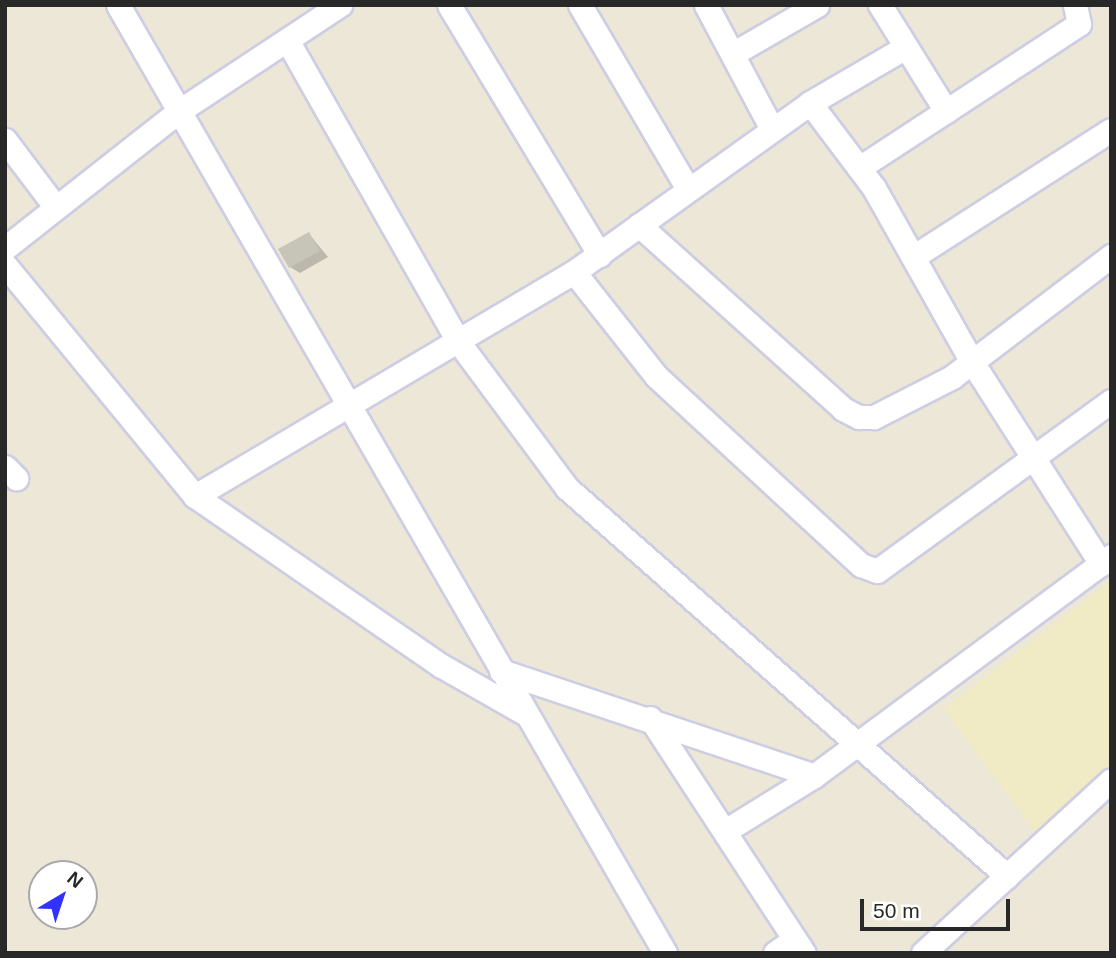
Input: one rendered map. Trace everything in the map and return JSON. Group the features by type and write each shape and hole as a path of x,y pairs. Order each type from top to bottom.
{"street":[{"path":"118,5 665,953"},
{"path":"5,248 54,205 179,111 287,40 307,15 340,5"},
{"path":"449,5 600,255"},
{"path":"580,5 688,189"},
{"path":"706,5 734,53 772,129"},
{"path":"734,53 817,5"},
{"path":"880,5 946,111"},
{"path":"859,168 1079,24 1075,5"},
{"path":"287,40 460,344 567,488 853,743 1007,876"},
{"path":"195,496 460,344 575,272 810,103 906,47"},
{"path":"724,831 814,776 853,743 1106,560 1032,460 859,168 810,103"},
{"path":"913,257 1111,130"},
{"path":"5,140 54,205"},
{"path":"639,225 859,417 874,417 972,362 1111,256"},
{"path":"5,265 195,496 440,665 526,714"},
{"path":"575,272 656,376 861,565 885,569 1111,401"},
{"path":"501,671 650,718 814,776"},
{"path":"650,718 799,946 775,953"},
{"path":"923,953 1111,780"}],"shaded area":[{"path":"1111,580 1111,767 1037,835 944,709"}],"building":[{"path":"309,232 320,251 289,268 278,249"}]}
